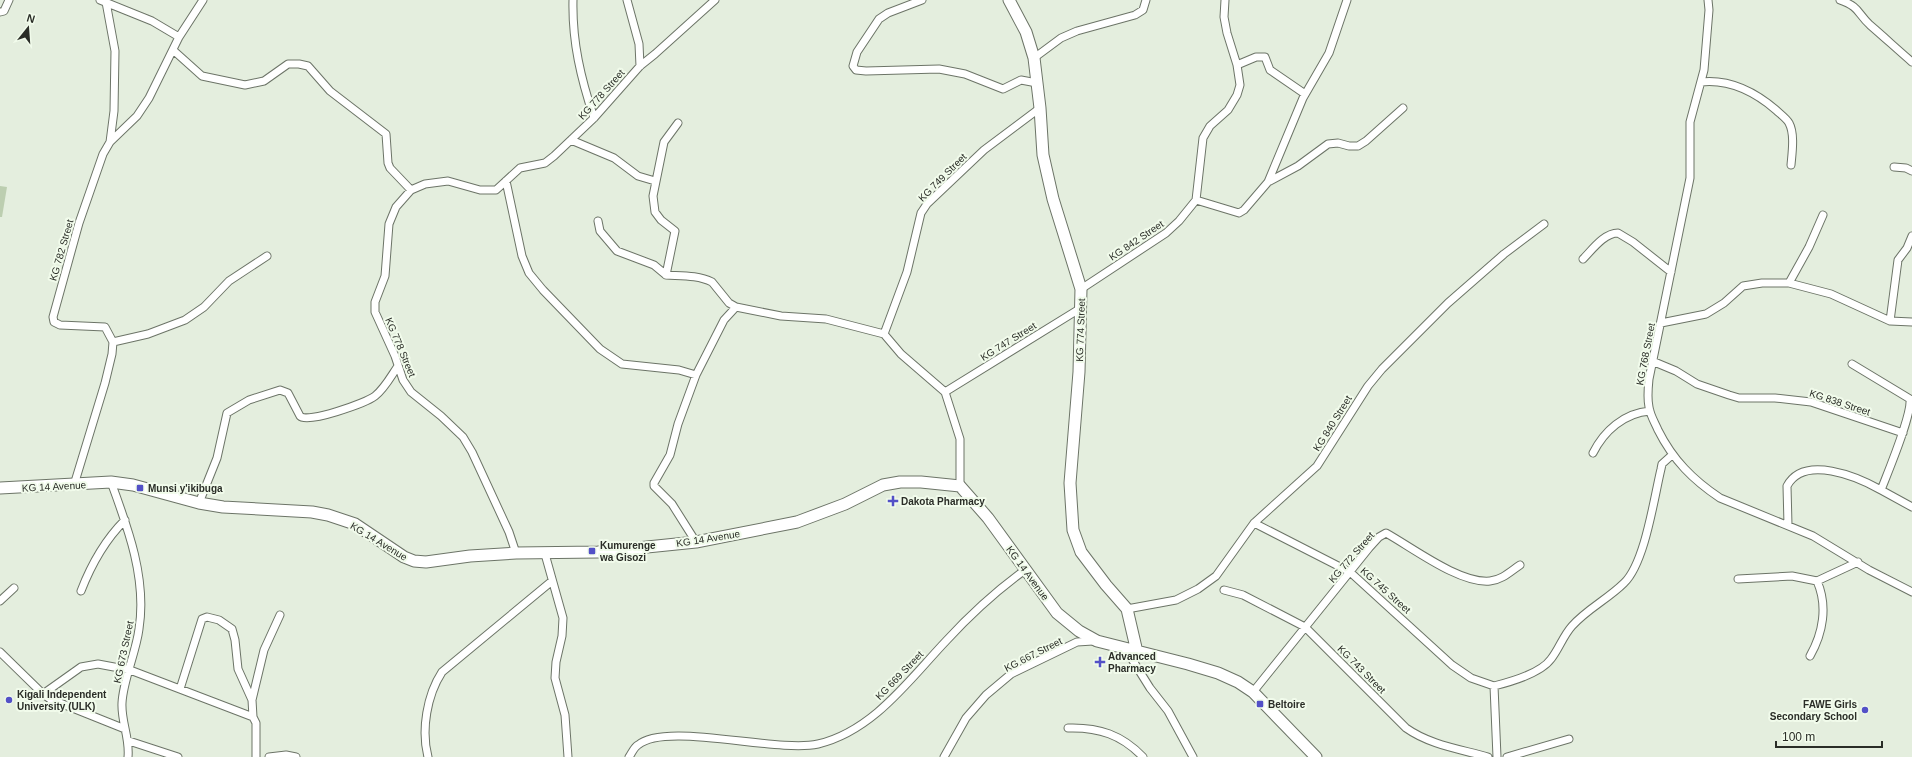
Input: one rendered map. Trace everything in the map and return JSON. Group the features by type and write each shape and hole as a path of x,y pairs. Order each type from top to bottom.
{"main road":[{"name":"KG 774 Street","path":"1009,0 1026,32 1034,58 1040,108 1043,155 1053,199 1081,289 1079,372 1070,483 1073,530 1081,552 1106,585 1127,609 1137,652"},
{"name":"KG 14 Avenue","path":"0,488 111,482 141,486 199,503 229,508 312,512 328,515 355,524 404,557 414,561 426,562 470,556 516,553 545,554 598,552 696,542 803,520 845,504 883,485 914,482 960,486 988,518 1057,613 1079,631 1098,641 1188,664 1218,673 1238,682 1252,692 1315,757"}],"street":[{"path":"0,12 4,11 9,0"},
{"name":"KG 782 Street","path":"113,342 105,327 60,325 54,322 53,319 79,223 103,154 110,142 137,116 149,98 179,37 202,0"},
{"path":"573,0 572,28 575,47 582,81 594,118"},
{"path":"627,0 639,44 640,66"},
{"name":"KG 778 Street","path":"516,553 509,532 472,452 463,436 411,392 403,380 388,339 375,312 376,302 385,276 389,224 393,213 411,190 425,184 448,181 488,191 499,188 520,168 545,163 594,118 640,66 715,0"},
{"path":"922,0 888,13 879,19 857,52 853,66 856,70 939,69 965,74 1003,89 1021,80 1037,83"},
{"path":"1034,58 1061,38 1077,30 1135,14 1143,10 1146,0"},
{"path":"1225,0 1224,17 1227,33 1237,65 1240,85 1237,95 1228,110 1210,126 1203,138 1196,200 1239,213 1244,210 1268,182 1305,94 1329,53 1347,0"},
{"name":"KG 768 Street","path":"1708,0 1709,10 1704,70 1690,122 1689,184 1652,361 1648,395 1650,411 1672,455 1696,481 1720,498 1812,536 1912,592"},
{"path":"1840,0 1849,3 1859,10 1868,23 1912,62"},
{"path":"103,1 152,21 179,37"},
{"path":"103,1 115,51 114,111 110,142"},
{"path":"173,50 202,76 210,79 245,85 264,81 288,64 308,66 330,91 386,134 388,163 390,168 411,190"},
{"path":"1237,65 1256,57 1265,57 1270,70 1305,94"},
{"path":"1701,82 1711,81 1738,86 1769,105 1787,120 1791,128 1792,152 1790,165"},
{"name":"KG 749 Street","path":"884,334 907,272 922,213 927,204 984,150 1040,108"},
{"path":"1268,182 1298,166 1328,144 1338,143 1349,146 1358,146 1366,141 1403,108"},
{"path":"666,275 675,231 661,220 656,212 653,196 664,142 678,123"},
{"path":"571,140 614,158 638,176 655,181"},
{"path":"1894,167 1906,168 1912,171"},
{"path":"506,181 522,256 529,273 543,290 600,348 622,364 679,370 696,375"},
{"name":"KG 842 Street","path":"1081,289 1166,233 1179,221 1196,200"},
{"path":"1789,283 1809,247 1823,215"},
{"path":"598,221 600,231 617,251 654,265 666,275 698,277 709,280 729,303 736,306 781,316 826,320 884,334 901,354 945,392 960,440 960,486"},
{"name":"KG 840 Street","path":"1127,609 1176,600 1198,589 1216,576 1254,523 1317,466 1368,386 1382,369 1448,303 1504,254 1544,224"},
{"path":"1583,259 1599,242 1616,233 1633,242 1671,272"},
{"path":"1890,321 1898,260 1907,248 1912,236"},
{"path":"74,485 105,383 113,342 148,334 185,320 204,307 229,281 267,256"},
{"path":"1661,323 1706,314 1724,303 1743,286 1762,283 1789,283 1831,294 1890,321 1912,322"},
{"path":"696,542 672,504 654,486 655,480 660,475 670,455 678,424 696,375 724,320 736,306"},
{"name":"KG 747 Street","path":"945,392 1081,308"},
{"name":"KG 838 Street","path":"1652,361 1676,371 1697,384 1729,395 1744,398 1775,398 1811,402 1903,433"},
{"path":"1852,364 1910,399 1910,406 1903,433 1881,490"},
{"path":"199,503 217,458 227,413 231,410 249,400 280,390 288,393 300,416 306,419 347,409 375,396 398,366"},
{"path":"1593,453 1602,437 1614,425 1638,414 1650,411"},
{"path":"1497,757 1494,686 1513,681 1550,661 1564,636 1573,625 1624,583 1630,575 1644,541 1661,469 1672,455"},
{"path":"1788,525 1787,486 1798,474 1806,471 1828,470 1865,481 1912,507"},
{"name":"KG 673 Street","path":"111,482 125,520 138,571 142,608 139,630 122,702 125,729 129,742 128,757"},
{"path":"80,591 88,572 113,533 125,520"},
{"name":"KG 745 Street","path":"1254,523 1350,572 1452,665 1471,678 1494,686"},
{"name":"KG 772 Street","path":"1252,692 1374,542 1386,533 1457,573 1473,578 1490,581 1500,578 1520,565"},
{"path":"545,554 563,626 556,662 555,678 565,715 568,757"},
{"path":"1738,579 1792,576 1817,581 1858,562"},
{"name":"KG 669 Street","path":"629,757 638,744 654,738 684,735 787,746 818,744 846,734 886,705 947,639 999,589 1025,570"},
{"path":"428,757 425,744 425,735 430,697 435,682 442,672 552,581"},
{"path":"1810,656 1818,641 1821,630 1823,607 1821,588 1817,581"},
{"path":"0,601 14,588"},
{"name":"KG 743 Street","path":"1224,590 1243,595 1305,627 1406,728 1415,734 1428,740 1488,757"},
{"path":"256,757 256,723 253,717 252,700 264,650 280,615"},
{"path":"180,689 202,619 206,616 219,620 232,628 238,668 252,700"},
{"name":"KG 667 Street","path":"944,757 966,718 986,695 1011,674 1077,642 1098,641"},
{"path":"1125,648 1150,688 1168,711 1193,757"},
{"path":"0,652 43,694 62,704 125,729"},
{"path":"43,694 81,667 98,664 130,670 253,717"},
{"path":"1068,728 1092,728 1115,735 1131,745 1143,757"},
{"path":"1507,757 1569,739"},
{"path":"129,742 178,757"},
{"path":"269,757 286,755 296,757"}],"green space":[{"path":"0,186 7,187 2,217 0,217"}],"place":[{"name":"Munsi y'ikibuga","path":"140,488"},
{"name":"Dakota Pharmacy","path":"893,501"},
{"name":"Kumurenge wa Gisozi","path":"592,551"},
{"name":"Advanced Pharmacy","path":"1100,662"},
{"name":"Kigali Independent University (ULK)","path":"9,700"},
{"name":"Beltoire","path":"1260,704"},
{"name":"FAWE Girls Secondary School","path":"1865,710"}]}
